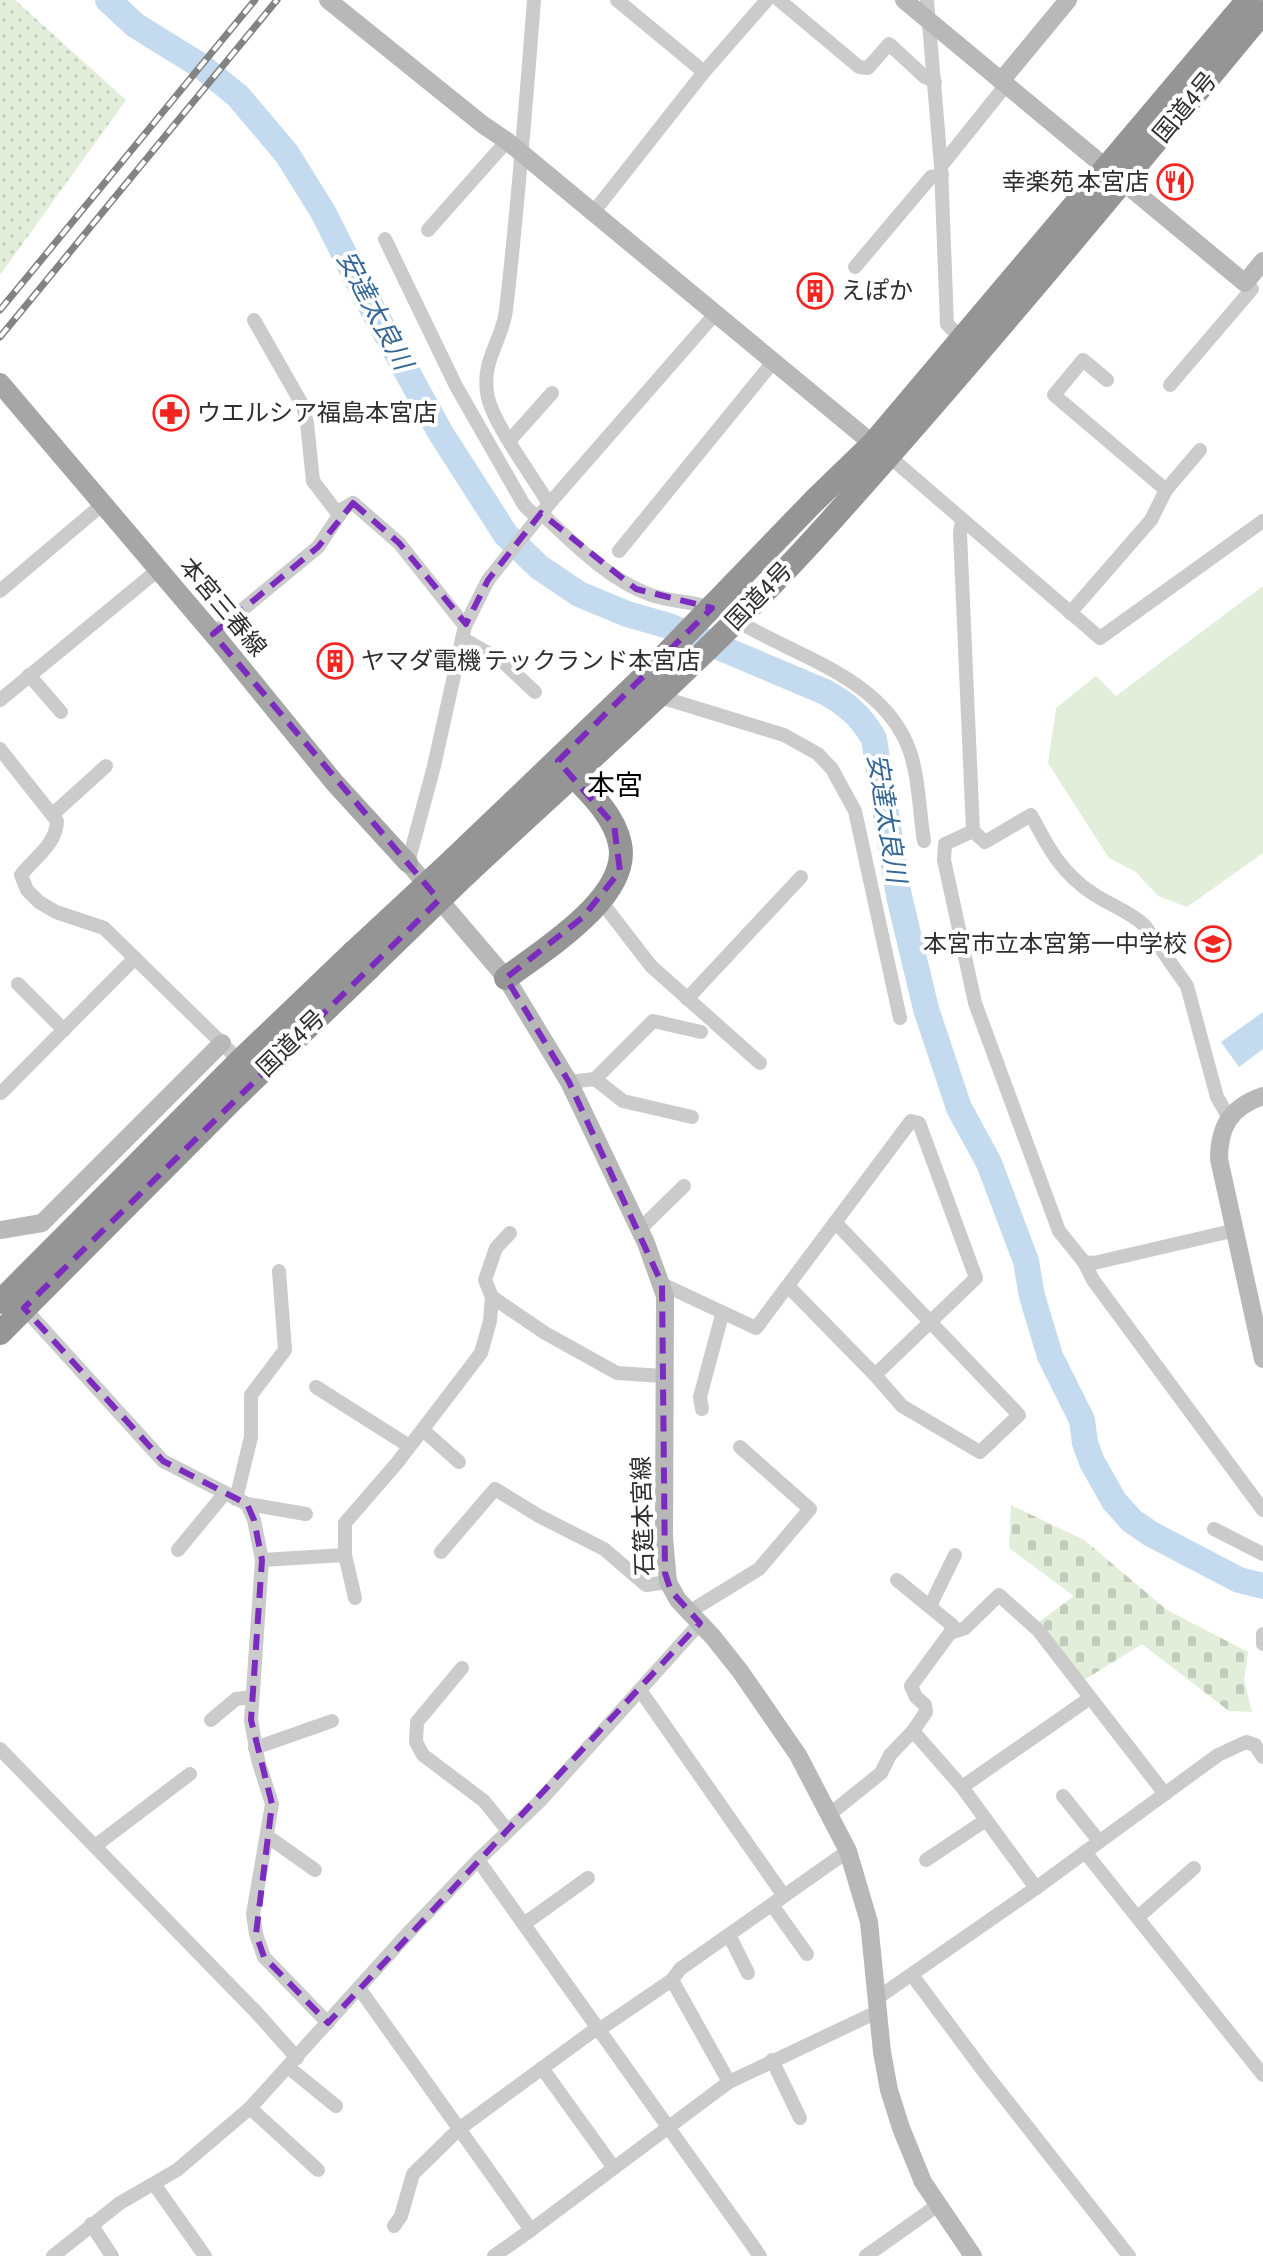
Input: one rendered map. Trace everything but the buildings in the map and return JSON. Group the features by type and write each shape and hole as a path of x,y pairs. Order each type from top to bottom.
{"highway":[{"name":"国道4号","path":"656,687 710,610 814,501 880,449 1010,317 1248,0"},
{"name":"国道4号","path":"8,1297 232,1100 362,960 565,768 733,623 827,525 962,339 1263,12"},
{"path":"506,978 555,941 600,900 620,871 620,842 605,811 565,768"},
{"name":"国道4号","path":"0,1333 8,1297 240,1061 362,960"}],"main road":[{"name":"本宮三春線","path":"0,383 334,782 408,863"}],"street":[{"path":"328,0 507,141 880,449 1100,638 1263,521"},
{"path":"617,0 704,72"},
{"path":"904,0 1253,290"},
{"path":"927,0 943,201 947,324 962,339"},
{"path":"855,267 931,177 941,173 1003,83 1068,0"},
{"path":"530,1 522,155 505,315 488,359 486,381 489,400 510,440 540,514"},
{"path":"592,214 704,72 768,1 859,67 868,68 889,44 925,77 935,82"},
{"path":"428,230 507,141"},
{"path":"385,239 456,386 524,505 636,589 654,596 692,601 710,610"},
{"path":"1170,385 1253,290 1263,261"},
{"path":"408,863 434,766 464,632 488,580 540,514 715,314"},
{"path":"254,320 303,406 313,481 339,515"},
{"path":"1107,380 1083,360 1054,395 1166,490"},
{"path":"619,551 773,362"},
{"path":"510,440 552,393"},
{"path":"1070,613 1151,520 1166,490 1200,450"},
{"path":"213,634 318,547 347,504 353,503 415,560 464,632 535,692"},
{"path":"1,588 103,504"},
{"path":"962,522 973,831 985,842 1031,815 1056,861 1090,892 1137,917 1187,986 1217,1097 1229,1118"},
{"path":"0,700 158,570"},
{"path":"733,623 861,688 889,715 907,745 913,763 924,841"},
{"path":"29,675 61,712"},
{"path":"656,687 784,735 811,749 832,769 855,811 900,1018"},
{"path":"0,749 57,821 56,832 48,846 21,875 27,890 56,912 104,928 240,1061"},
{"path":"53,814 106,766"},
{"path":"973,831 945,844 944,860 975,1003 1059,1231 1263,1510"},
{"name":"石筵本宮線","path":"408,863 506,978 569,1082 640,1229 665,1296 664,1537 668,1582 671,1591 740,1671 798,1755 848,1851 869,1922 889,2090 923,2182 973,2256"},
{"path":"687,999 801,877"},
{"path":"600,900 651,966 760,1063"},
{"path":"1,1093 135,958"},
{"path":"18,984 64,1030"},
{"path":"569,1082 595,1079 653,1021 701,1032"},
{"path":"0,1230 42,1223 222,1043"},
{"path":"595,1079 623,1101 692,1117"},
{"path":"1263,1096 1249,1101 1229,1118 1221,1133 1219,1159 1263,1359"},
{"path":"662,1284 722,1315 756,1328 911,1121 919,1123 976,1278 875,1375"},
{"path":"640,1229 684,1186"},
{"path":"788,1286 902,1406 980,1452 1019,1415 835,1222"},
{"path":"1084,1262 1094,1263 1236,1230"},
{"path":"355,1598 345,1555 345,1523 423,1430 481,1353 490,1321 492,1297 485,1280 496,1248 510,1233"},
{"path":"178,1550 236,1499 251,1437 251,1395 285,1350 279,1271"},
{"path":"8,1297 163,1461 236,1499 306,1514"},
{"path":"492,1297 545,1333 617,1373 663,1376"},
{"path":"702,1409 700,1397 722,1315"},
{"path":"316,1387 409,1446"},
{"path":"423,1430 459,1462"},
{"path":"53,2256 120,2203 177,2170 250,2108 478,1860 540,1801 640,1690 695,1618 759,1569 810,1509 740,1447"},
{"path":"441,1552 495,1489 539,1516 604,1549 646,1585 668,1582"},
{"path":"236,1499 254,1520 262,1560 251,1720 255,1748 272,1804 253,1914 256,1934 264,1957 328,2023"},
{"path":"1214,1529 1263,1554"},
{"path":"262,1560 345,1555"},
{"path":"930,1606 955,1555"},
{"path":"830,1814 881,1773 890,1755 926,1712 925,1705 916,1697 911,1686 950,1633 952,1625 897,1580"},
{"path":"950,1633 965,1628 999,1595 1038,1630 1165,1794"},
{"path":"462,1668 417,1722 416,1742 423,1755 484,1801 508,1831"},
{"path":"640,1690 778,1900 807,1954"},
{"path":"211,1720 236,1699 252,1697"},
{"path":"962,1787 1090,1698"},
{"path":"255,1748 332,1721"},
{"path":"913,1731 962,1787 1036,1888"},
{"path":"494,2256 729,2082 877,2005 912,1975 1218,1755 1239,1744 1253,1743 1263,1757"},
{"path":"0,1749 257,2013 292,2063 336,2106"},
{"path":"95,1846 190,1774"},
{"path":"1063,1796 1099,1841"},
{"path":"926,1860 986,1820"},
{"path":"267,1836 315,1870"},
{"path":"394,2226 401,2216 413,2174 459,2129 542,2068 672,1980 680,1969 848,1851"},
{"path":"1085,1852 1263,2075"},
{"path":"478,1860 760,2256"},
{"path":"1138,1917 1194,1868"},
{"path":"524,1924 588,1878"},
{"path":"729,1935 748,1973"},
{"path":"912,1975 1129,2256"},
{"path":"672,1980 729,2082"},
{"path":"359,1988 531,2230"},
{"path":"772,2060 800,2118"},
{"path":"542,2068 614,2168"},
{"path":"250,2108 318,2170"},
{"path":"154,2184 205,2256"},
{"path":"866,2256 938,2205"},
{"path":"91,2224 112,2256"}],"highlighted area":[{"path":"353,503 399,543 466,624 488,580 541,513 636,589 712,608 558,761 614,825 620,871 583,917 506,978 569,1082 662,1284 665,1573 671,1591 700,1623 328,2023 264,1957 256,1934 272,1804 251,1720 262,1560 254,1520 247,1504 163,1461 24,1308 439,900 213,634 318,547"}],"green space":[{"path":"0,0 15,0 126,100 0,275"},
{"path":"1263,586 1263,853 1187,907 1158,896 1136,872 1109,858 1048,763 1056,708 1096,676 1116,696"},
{"path":"1011,1505 1084,1540 1167,1610 1248,1652 1244,1680 1252,1712 1229,1711 1142,1644 1084,1680 1039,1622 1074,1596 1009,1548"}],"water":[{"path":"1263,1012 1263,1049 1239,1067 1221,1042"}],"waterway":[{"name":"安達太良川","path":"108,0 135,25 201,66 238,96 287,154 323,212 440,432 506,535 539,567 579,594 627,614 669,626 825,692 847,706 864,724 874,739 899,896 926,1009 959,1108 989,1163 1026,1261 1032,1296 1050,1356 1082,1420 1085,1443 1092,1462 1114,1501 1132,1521 1239,1580 1263,1586"}],"railway":[{"path":"0,310 255,0"},
{"path":"0,337 277,0"}],"place":[{"name":"幸楽苑 本宮店","path":"1175,182"},
{"name":"えぽか","path":"815,291"},
{"name":"ウエルシア福島本宮店","path":"171,413"},
{"name":"ヤマダ電機 テックランド本宮店","path":"335,661"},
{"name":"本宮市立本宮第一中学校","path":"1213,944"}],"district":[{"name":"本宮","path":"615,785"}]}
